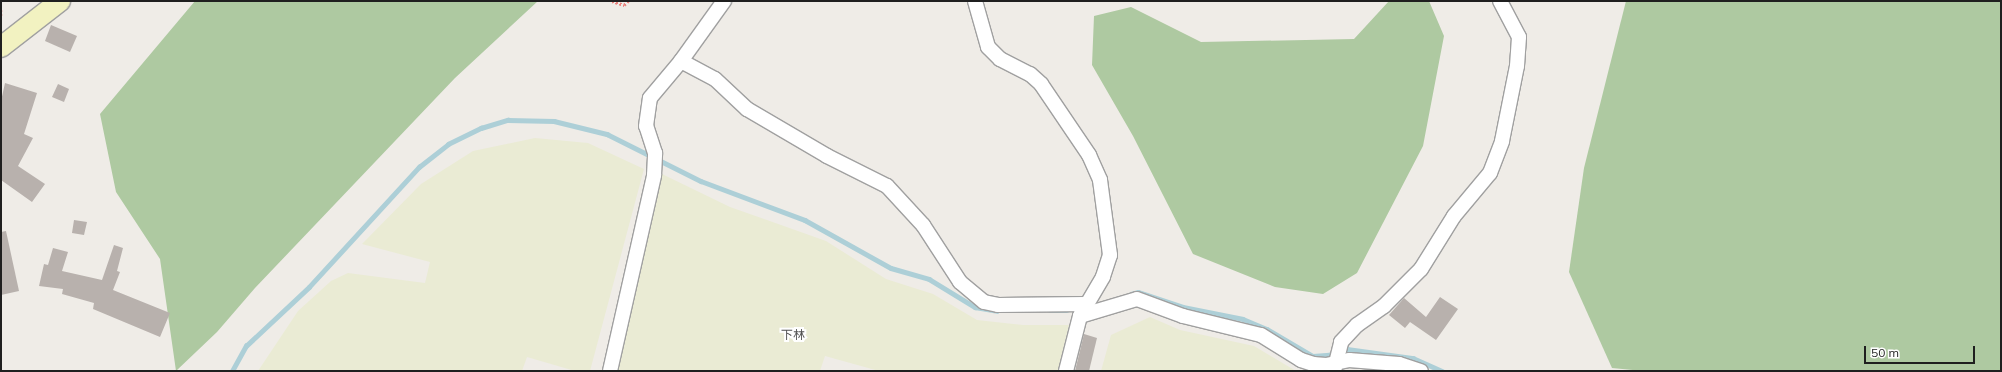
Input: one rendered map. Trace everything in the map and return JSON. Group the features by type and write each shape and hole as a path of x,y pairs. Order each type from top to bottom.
{"street":[{"path":"1,47 38,7 60,1"},
{"path":"610,371 654,175 654,157 646,126 650,98 681,61 724,1"},
{"path":"975,1 988,47 1000,59 1030,74 1041,84 1089,155 1100,180 1110,255 1103,277 1083,310 1066,371"},
{"path":"681,61 715,79 747,108 826,156 886,186 923,225 960,282 984,302 998,305 1083,310 1137,299 1183,316 1240,328 1261,335 1301,360 1326,365 1337,359 1357,325 1384,306 1421,269 1454,216 1490,173 1502,141 1517,66 1519,44 1519,37 1500,1"},
{"path":"1337,359 1399,364 1421,371"}],"path":[{"path":"612,1 624,5 628,1"},
{"path":"1,10 1,16"}],"green space":[{"path":"195,1 538,1 455,78 255,288 217,332 176,371 160,259 116,192 100,114"},
{"path":"1389,1 1429,1 1444,36 1423,146 1357,273 1323,294 1275,287 1193,254 1133,136 1092,65 1094,16 1131,7 1201,42 1354,39"},
{"path":"1626,1 2001,1 2001,371 1643,371 1612,368 1569,272 1584,168"},
{"path":"535,138 588,143 644,169 590,371 575,371 527,357 522,371 258,371 298,311 331,281 348,273 425,283 430,262 362,244 421,184 473,151"},
{"path":"662,174 730,207 826,241 886,279 933,294 977,320 1023,325 1069,325 1058,371 879,371 825,356 820,371 614,371"},
{"path":"1150,317 1180,330 1254,346 1296,371 1101,371 1111,335"}],"building":[{"path":"51,25 77,36 70,52 45,41"},
{"path":"5,83 37,93 24,134 33,138 18,166 45,184 32,202 1,180 1,101"},
{"path":"58,84 69,89 64,102 52,97"},
{"path":"74,220 87,222 84,235 72,233"},
{"path":"6,231 19,291 1,295 1,232"},
{"path":"114,245 123,248 117,271 120,272 113,290 170,313 160,337 93,309 94,303 62,294 63,289 39,286 44,264 48,265 53,248 68,252 62,271 102,280"},
{"path":"1440,297 1458,309 1436,340 1410,322 1405,328 1389,315 1404,298 1426,317"},
{"path":"1084,334 1097,338 1089,371 1075,371"}],"waterway":[{"path":"232,371 246,346 309,287 419,167 448,144 481,128 508,120 554,121 607,134 701,181 805,220 891,268 929,279 975,307 997,311"},
{"path":"1131,294 1138,292 1183,307 1243,319 1267,329 1313,356 1329,355 1347,349 1413,358 1442,371"},
{"path":"1050,311 1067,311"}],"district":[{"name":"下林","path":"793,335"}]}
